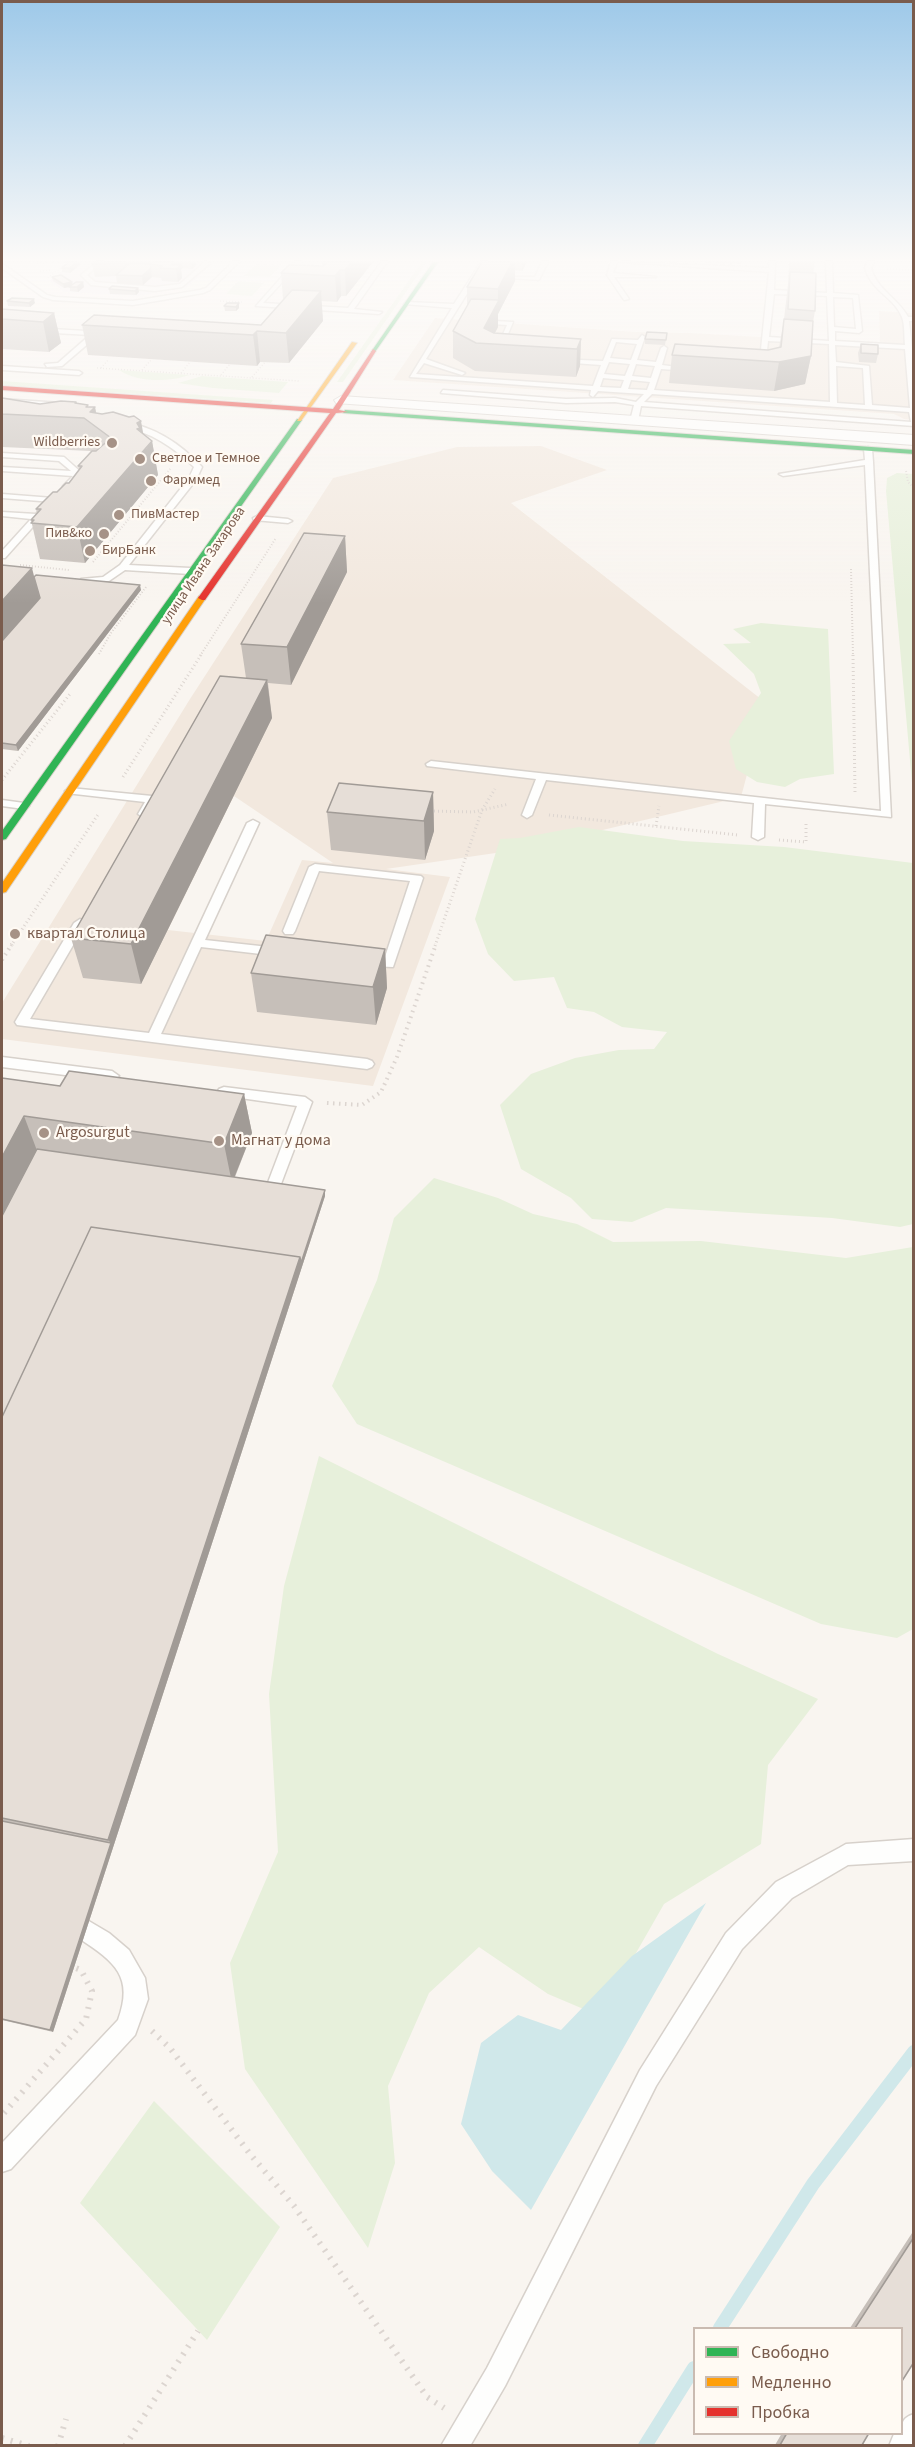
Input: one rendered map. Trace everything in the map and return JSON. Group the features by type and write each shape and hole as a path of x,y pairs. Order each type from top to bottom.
{"main road":[{"name":"улица Ивана Захарова","path":"2,837 190,571 244,499 329,376"},
{"name":"улица Ивана Захарова","path":"2,890 257,518 291,475 357,376"},
{"path":"7,379 337,406 869,455 914,452"},
{"path":"2,388 310,404"}],"street":[{"path":"337,406 634,421 914,440"}],"lane":[{"path":"415,376 913,410"},
{"path":"471,376 485,381"},
{"path":"591,400 600,376"},
{"path":"603,376 654,380"},
{"path":"634,421 638,404 650,392 655,376"},
{"path":"833,376 834,405"},
{"path":"867,376 869,407"},
{"path":"443,392 615,400 638,404 914,422 910,376"},
{"path":"624,390 628,378"},
{"path":"2,401 11,404 66,405"},
{"path":"70,580 100,582 114,576 193,478 198,467 169,443 147,429 115,423"},
{"path":"2,455 60,459 79,474"},
{"path":"431,764 512,771 887,815 869,455 783,474"},
{"path":"2,470 79,474"},
{"path":"3,553 79,474"},
{"path":"2,496 53,500"},
{"path":"2,514 37,517"},
{"path":"257,518 288,521"},
{"path":"123,567 190,571"},
{"path":"124,579 139,568"},
{"path":"527,815 534,803 542,776"},
{"path":"70,791 152,799 134,830"},
{"path":"758,837 760,800"},
{"path":"2,803 24,806"},
{"path":"153,1038 253,823"},
{"path":"289,931 315,867 417,878 389,964 355,961"},
{"path":"87,911 22,1022 368,1064"},
{"path":"198,943 288,953"},
{"path":"2,1062 130,1079"},
{"path":"211,1090 304,1102 263,1216"},
{"path":"461,2434 496,2377 648,2078 734,1941 784,1890 846,1855 914,1850"},
{"path":"2,2160 127,2027 137,1991 126,1962 99,1938 60,1914 49,1912"},
{"path":"902,2445 914,2427"}],"path":[{"path":"224,376 305,381"},
{"path":"81,581 85,571 175,463"},
{"path":"906,471 908,482 914,488"},
{"path":"2,960 288,521"},
{"path":"851,560 855,803"},
{"path":"100,654 111,633 155,575 164,568"},
{"path":"2,780 73,691"},
{"path":"304,1102 362,1105 381,1092 397,1057 482,810 503,775 512,771"},
{"path":"425,810 473,812 510,804 534,803"},
{"path":"556,816 806,842 806,806"},
{"path":"2,2117 86,2019 92,1991 81,1970 61,1961"},
{"path":"132,2011 170,2048 250,2154 294,2206 427,2397 461,2434"},
{"path":"126,2445 198,2331"},
{"path":"58,2445 66,2419"},
{"path":"2,2438 29,2445"}],"shaded area":[{"path":"396,376 913,376 913,420 894,414 393,380"},
{"path":"541,446 607,470 511,503 766,703 741,797 523,849 386,869 450,877 373,1086 2,1039 2,1003 190,699 333,478 457,447","holes":["234,796 333,863 302,860 266,941 168,930"]}],"green space":[{"path":"133,376 185,376 154,380"},
{"path":"201,376 288,382 279,393 178,383"},
{"path":"341,376 347,376 343,382 337,382"},
{"path":"2,381 273,400 271,403 2,385"},
{"path":"897,473 913,474 913,794 886,491 887,478"},
{"path":"761,623 828,629 834,774 800,779 785,787 757,782 736,769 729,741 761,693 754,674 723,644 751,643 733,629"},
{"path":"579,827 683,841 784,847 913,863 913,1224 900,1227 832,1218 666,1208 632,1222 592,1219 571,1198 521,1169 500,1105 531,1074 575,1058 619,1050 654,1049 667,1032 622,1027 594,1012 567,1008 554,977 514,981 488,954 475,919 500,839 520,838"},
{"path":"434,1178 498,1198 533,1214 577,1224 613,1242 701,1241 846,1258 913,1247 913,1629 897,1638 821,1624 357,1424 332,1386 377,1280 394,1218"},
{"path":"319,1456 718,1654 818,1699 768,1765 761,1844 664,1904 600,2016 548,1994 479,1947 429,1993 388,2086 395,2163 368,2248 245,2069 230,1963 278,1852 269,1694 284,1586"},
{"path":"154,2101 280,2227 207,2340 80,2203"}],"water":[{"path":"706,1903 531,2210 492,2171 461,2124 481,2043 518,2015 561,2030 632,1956"}],"building":[{"path":"2,398 40,404 61,401 76,402 88,405 86,407 95,407 90,412 102,414 113,412 129,417 134,416 141,421 137,423 140,428 137,429 152,441 77,527 31,523 41,509 36,509 53,492 57,492 69,483 82,466 78,466 92,451 96,451 111,438 84,418 2,414"},
{"path":"304,533 345,536 287,647 241,644"},
{"path":"2,565 32,568 2,601"},
{"path":"36,575 140,585 16,745 2,743 2,641 40,598 34,577"},
{"path":"220,676 267,680 131,944 71,938"},
{"path":"339,783 433,792 424,821 327,812"},
{"path":"266,935 385,949 373,987 251,973"},
{"path":"69,1071 244,1094 224,1144 24,1116 2,1157 2,1078 60,1086"},
{"path":"37,1149 325,1190 301,1263 300,1257 91,1227 2,1417 2,1216"},
{"path":"91,1227 300,1257 108,1840 2,1818 2,1417"},
{"path":"2,1821 111,1843 50,2030 2,2019"},
{"path":"914,2237 914,2362 903,2379 903,2327 856,2327"},
{"path":"786,2435 868,2435 862,2445 780,2445"}],"waterway":[{"path":"721,2327 813,2184 914,2052"},
{"path":"645,2446 693,2370"}],"traffic: fast":[{"path":"345,412 914,452"},
{"path":"2,837 299,420"}],"traffic: slow":[{"path":"299,420 330,376"},
{"path":"2,890 202,598"}],"traffic: jam":[{"path":"202,598 257,518 323,429 357,376"},
{"path":"2,388 345,412"}],"place":[{"name":"Wildberries","path":"112,443"},
{"name":"Светлое и Темное","path":"140,459"},
{"name":"Фарммед","path":"151,481"},
{"name":"ПивМастер","path":"119,515"},
{"name":"Пив&ко","path":"104,534"},
{"name":"БирБанк","path":"90,551"},
{"name":"квартал Столица","path":"15,934"},
{"name":"Argosurgut","path":"44,1133"},
{"name":"Магнат у дома","path":"219,1141"}]}
